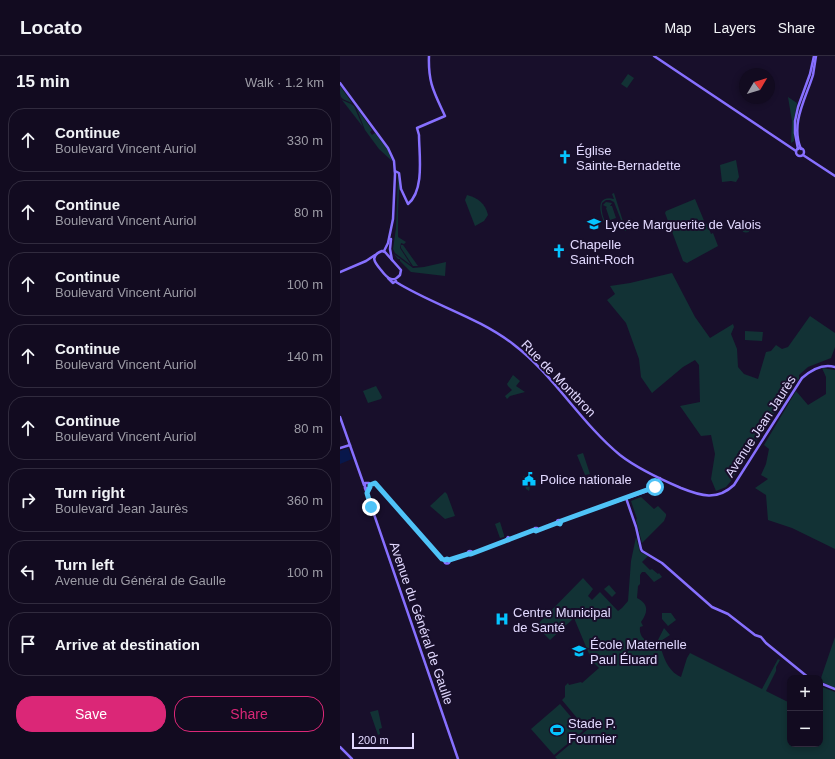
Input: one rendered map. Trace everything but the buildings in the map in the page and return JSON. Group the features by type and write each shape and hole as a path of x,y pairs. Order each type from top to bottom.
{"main road":[{"path":"396,171 399,173 401,189 408,204 412,201 419,183 419,135 417,128 445,116 432,87 429,74 429,56"},
{"path":"654,56 788,144 804,151 803,155"},
{"path":"815,56 813,74 803,101 799,118 797,156 803,155 835,176"},
{"path":"340,83 388,148 393,158 396,171 394,220 390,249 392,260"},
{"path":"384,251 388,243 392,225 396,171"},
{"path":"340,272 366,261 379,252 384,251"},
{"path":"384,251 401,270 400,276 395,281"},
{"path":"375,263 374,258 379,252"},
{"path":"366,261 375,263 386,276 395,281"},
{"path":"386,276 395,281"},
{"name":"Rue de Montbron","path":"395,281 491,330 513,344 535,364 611,446 633,464 691,492 702,494"},
{"name":"Avenue Jean Jaurès","path":"702,494 713,495 727,492 734,485 802,378 810,371 822,366 835,367"},
{"name":"Avenue du Général de Gaulle","path":"340,417 365,485 458,759"},
{"path":"340,448 350,445"},
{"path":"655,487 660,478"},
{"path":"367,493 370,486 375,483 442,559 449,560 468,554 470,555 472,552 557,522 560,524 561,521 655,487 661,482 666,481"},
{"path":"365,485 369,482 370,486"},
{"path":"365,485 370,486"},
{"path":"626,498 636,527 641,549 662,563 712,607 728,614 755,635 761,637 766,643 805,675"},
{"path":"823,684 835,689"},
{"path":"340,747 352,759"}],"green space":[{"path":"628,74 634,78 627,88 621,84"},
{"path":"340,86 352,103 342,98"},
{"path":"788,97 797,103 794,121 794,141 791,143 792,121"},
{"path":"342,100 354,106 363,127"},
{"path":"356,107 372,130 370,132 372,135 375,133 388,150 392,161 379,149 365,130"},
{"path":"736,160 739,177 736,182 722,182 720,165"},
{"path":"398,174 401,190 399,190 398,237 406,242 404,244 401,243 400,248 411,265 395,253 393,249 396,228"},
{"path":"614,193 626,231 622,224 618,229 614,230 607,228 603,219 600,208 601,203 607,198 614,199 612,194","holes":["606,200 614,202 621,220 620,226 615,228 608,226 602,212 602,203"]},
{"path":"467,195 480,202 485,207 488,215 484,221 475,226 465,200"},
{"path":"695,199 705,223 707,224 711,234 713,233 718,246 687,263 683,261 665,213 666,211"},
{"path":"606,202 612,203 610,206 612,206 616,218 610,220 607,207 603,205"},
{"path":"746,223 751,228 746,233 741,228"},
{"path":"401,245 403,245 418,266 413,266 401,248"},
{"path":"394,254 413,268 446,262 445,276 411,272"},
{"path":"672,273 695,317 710,338 733,324 734,327 731,334 737,349 738,367 744,374 758,379 766,352 771,351 776,345 782,349 788,347 810,316 835,333 835,347 831,358 808,367 799,375 799,379 793,384 731,481 726,487 716,491 711,479 715,454 711,435 701,436 680,406 700,402 699,365 695,360 683,367 652,393 641,377 639,359 626,323 607,300 615,294 610,286"},
{"path":"745,331 763,332 762,341 745,340"},
{"path":"822,368 835,370 835,549 792,528 768,520 766,495 755,488 768,479 761,475 766,464 769,449 764,445 796,391 808,405 826,394 826,377"},
{"path":"513,375 520,381 516,386 525,392 510,396 507,399 505,396 512,390 507,384"},
{"path":"376,386 382,397 381,399 368,403 363,391"},
{"path":"583,453 590,474 585,475 577,455"},
{"path":"524,476 529,483 529,491 526,489"},
{"path":"445,492 455,516 445,519 430,506"},
{"path":"641,497 654,509 658,506 666,514 664,521 642,543 637,519 631,501"},
{"path":"500,522 504,537 500,538 495,524"},
{"path":"636,537 640,552 648,556 642,562 650,570 652,569 658,574 659,573 662,577 654,582 645,572 642,572 640,575 637,598 644,603 646,612 641,622 643,626 640,627 640,633 647,641 653,643 658,640 664,628 670,635 659,642 666,662 672,671 681,677 690,653 762,689 778,659 780,660 766,691 787,702 787,747 823,747 823,687 835,692 835,759 557,759 555,757 587,730 562,700 565,697 565,686 568,683 569,685 582,683 599,668 592,661 574,618 550,640 536,626 583,578 593,589 588,596 592,600 600,592 618,611 628,601 631,561"},
{"path":"609,585 616,593 612,597 604,589"},
{"path":"662,613 671,613 676,620 668,626 662,619"},
{"path":"835,637 835,688 823,682 822,675"},
{"name":"Stade P. Fournier","path":"560,704 583,731 554,755 531,729"},
{"path":"378,710 382,728 379,729 380,734 378,735 370,712"}],"shaded area":[{"path":"348,448 352,459 340,464 340,451"}],"place":[{"name":"Église Sainte-Bernadette","path":"565,157"},
{"name":"Lycée Marguerite de Valois","path":"594,224"},
{"name":"Chapelle Saint-Roch","path":"559,251"},
{"name":"Police nationale","path":"529,479"},
{"name":"Centre Municipal de Santé","path":"502,619"},
{"name":"École Maternelle Paul Éluard","path":"579,651"},
{"name":"Stade P. Fournier","path":"557,730"}],"route":[{"path":"371,507 367,493 370,485 375,483 442,559 449,560 471,554 507,540 509,541 510,539 534,530 538,531 557,523 560,524 561,521 623,500 655,487"}]}
